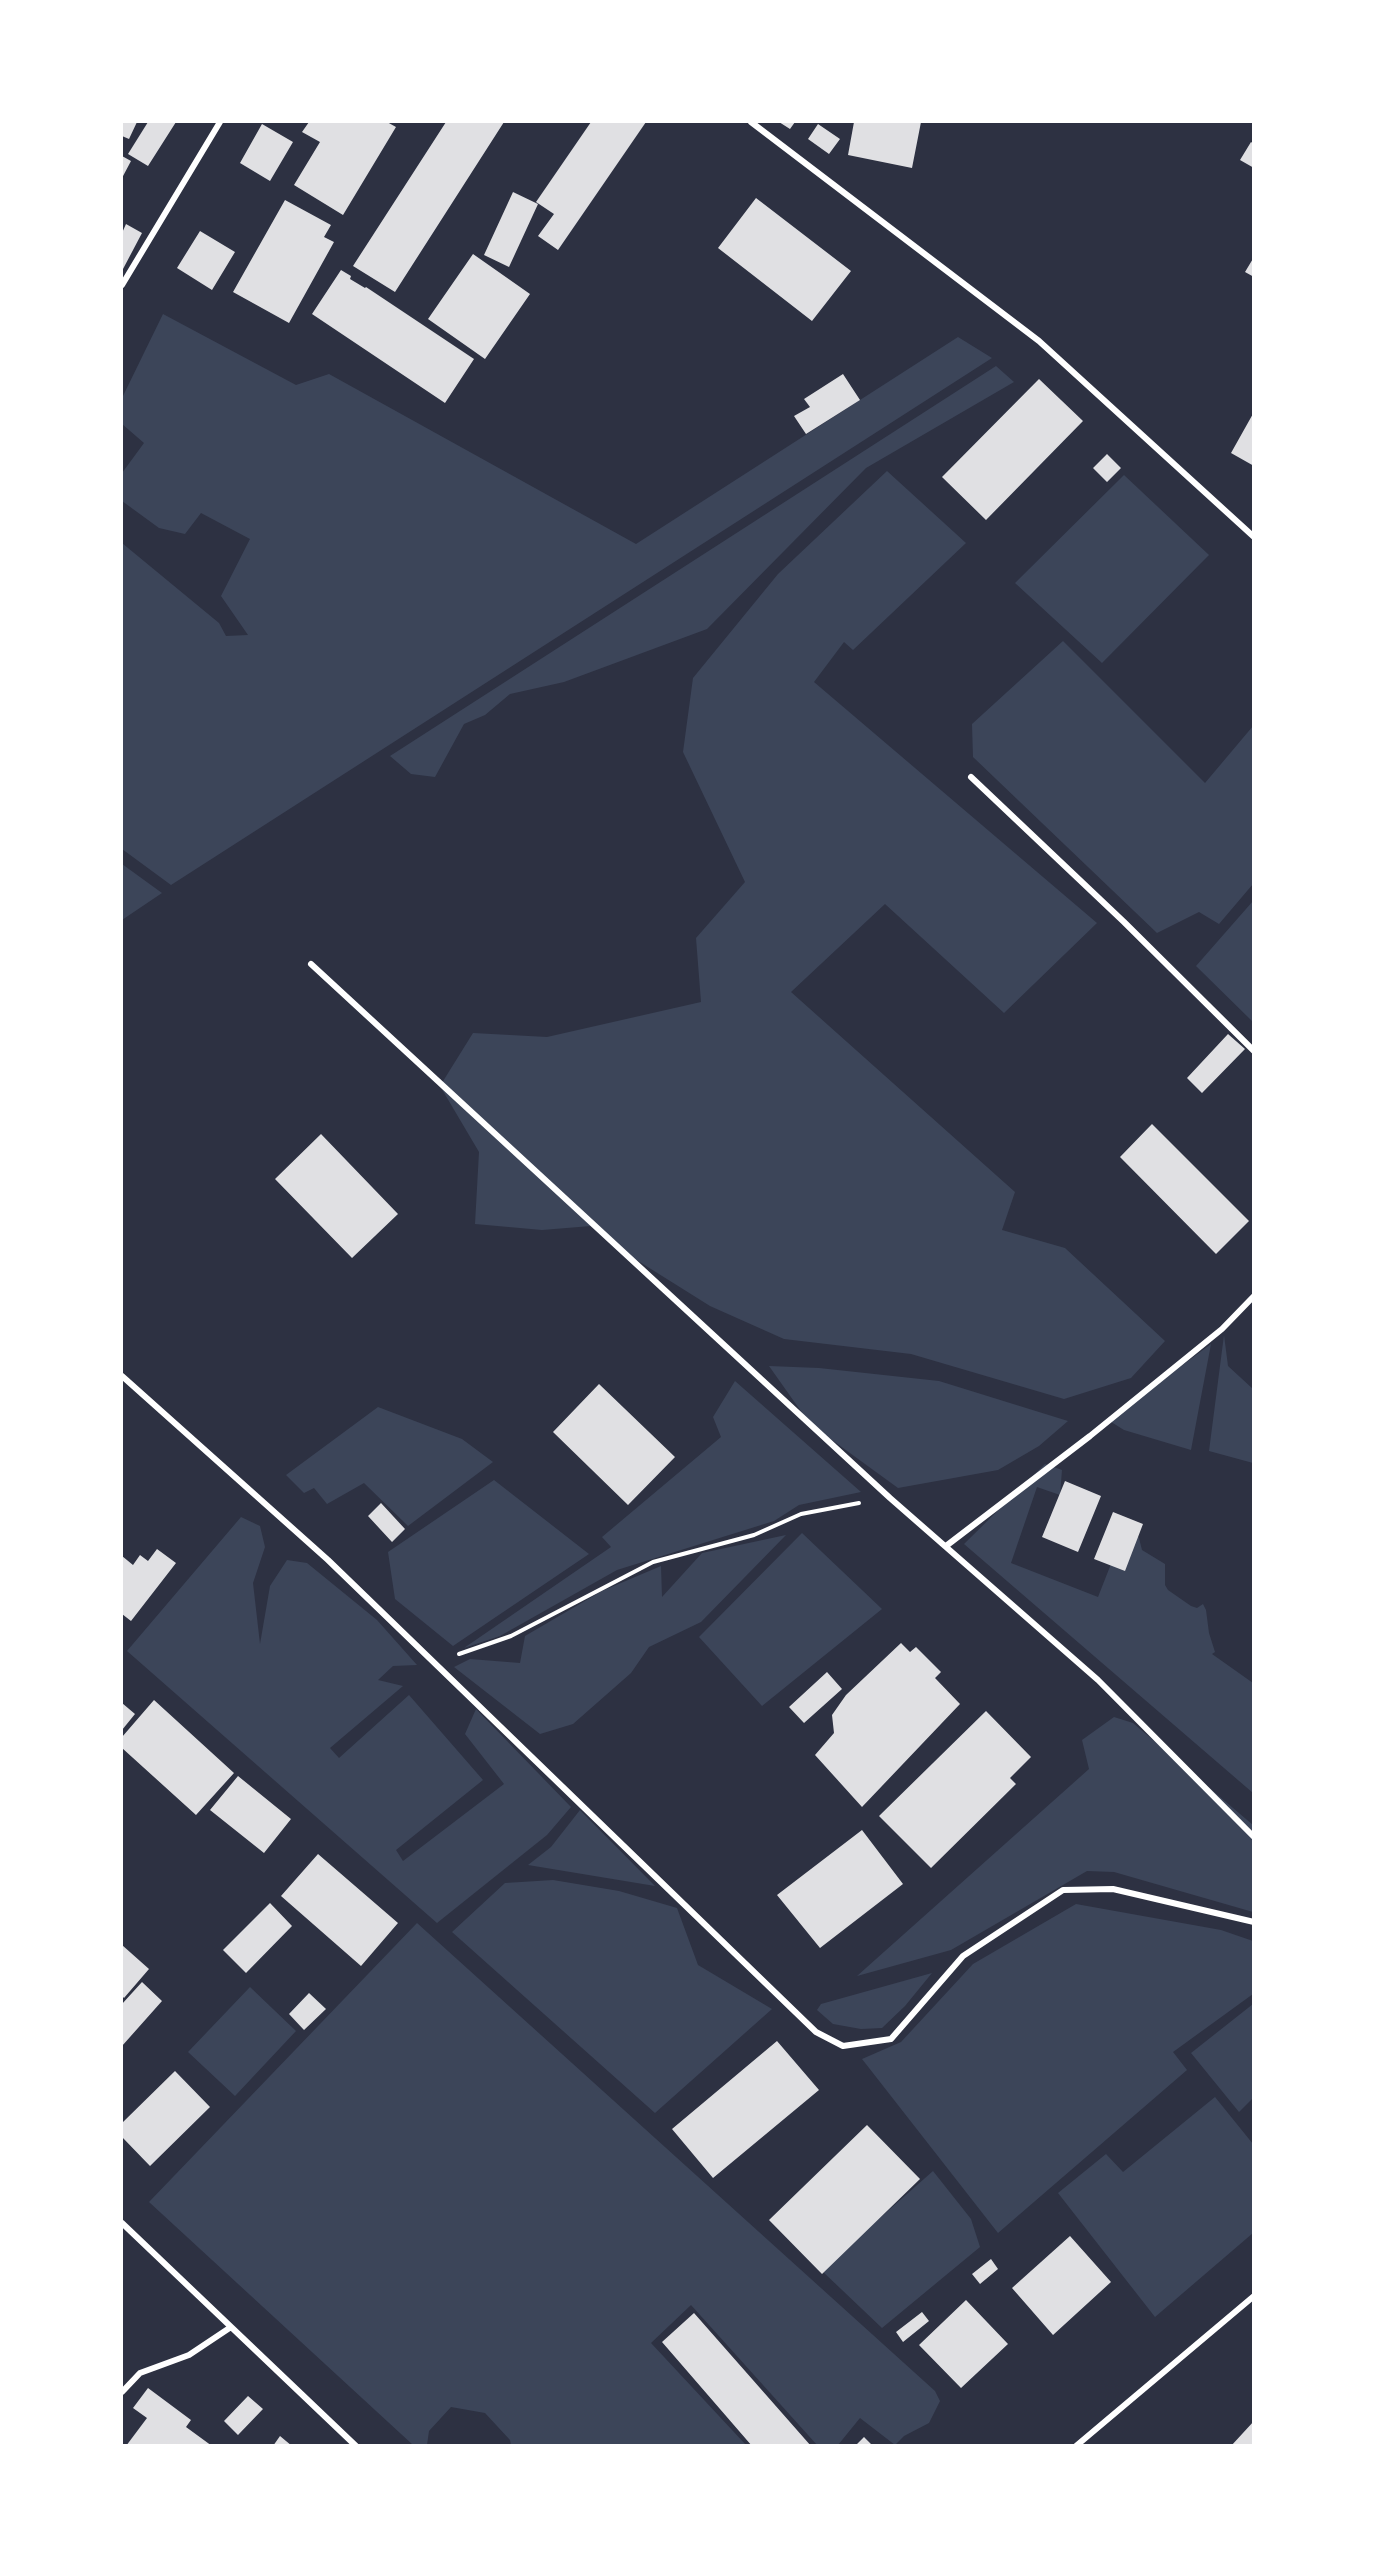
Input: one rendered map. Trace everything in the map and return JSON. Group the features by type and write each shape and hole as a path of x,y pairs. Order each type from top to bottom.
{"street":[{"path":"122,285 220,122"},
{"path":"752,122 1039,341 1254,537"},
{"path":"971,777 1124,922 1254,1051"},
{"path":"311,964 890,1498 1098,1680 1254,1837"},
{"path":"946,1546 1090,1436 1222,1329 1254,1296"},
{"path":"122,1376 328,1560 816,2032 843,2046 891,2039 963,1956 1064,1890 1113,1889 1254,1922"},
{"path":"122,2223 356,2445"},
{"path":"1076,2445 1254,2296"},
{"path":"122,2392 140,2373 189,2355 231,2327"}],"path":[{"path":"436,1663 511,1636 653,1562 754,1534 801,1514 890,1498"}],"shaded area":[{"path":"163,314 296,385 329,374 636,544 958,337 992,358 171,885 122,849 122,543 219,623 226,636 248,635 221,596 250,539 201,513 185,534 159,528 122,501 122,473 144,443 122,424 122,398"},
{"path":"996,366 1014,382 866,468 707,629 564,682 510,694 485,715 464,724 435,777 411,774 390,756"},
{"path":"887,471 966,543 853,650 844,642 814,682 1097,923 1004,1013 885,904 791,992 1015,1192 1002,1230 1065,1248 1165,1341 1131,1378 1064,1399 911,1354 784,1339 710,1306 635,1259 591,1226 542,1230 475,1224 479,1152 440,1086 473,1033 547,1037 701,1002 696,938 745,882 683,752 693,678 778,574"},
{"path":"1124,475 1209,555 1102,663 1015,583"},
{"path":"1063,641 1205,783 1253,726 1253,884 1219,924 1199,912 1157,933 973,757 972,724"},
{"path":"122,864 162,893 122,920"},
{"path":"1253,901 1253,1022 1196,966"},
{"path":"1224,1335 1228,1366 1253,1389 1253,1463 1209,1451"},
{"path":"1211,1344 1191,1450 1124,1430 1108,1420"},
{"path":"769,1366 819,1368 939,1381 1068,1421 1039,1446 998,1470 898,1488 810,1424"},
{"path":"735,1381 861,1492 799,1505 774,1521 617,1570 500,1636 464,1648 611,1547 602,1537 721,1437 713,1417"},
{"path":"378,1407 462,1439 493,1462 408,1526 364,1483 327,1504 314,1488 304,1493 286,1475"},
{"path":"1045,1464 1062,1470 1060,1495 1037,1487 1011,1563 1098,1597 1120,1541 1105,1532 1123,1517 1129,1522 1139,1538 1142,1550 1165,1564 1165,1585 1168,1590 1191,1606 1197,1608 1203,1604 1215,1652 1212,1654 1253,1683 1253,1793 964,1544"},
{"path":"494,1480 589,1554 453,1646 395,1599 388,1552"},
{"path":"241,1517 260,1526 265,1547 253,1583 260,1644 270,1586 287,1560 307,1563 377,1620 417,1665 393,1666 378,1680 403,1686 330,1748 339,1758 409,1695 483,1780 396,1850 403,1861 504,1784 465,1734 476,1709 571,1807 547,1835 437,1923 127,1651"},
{"path":"802,1533 882,1609 762,1706 699,1637"},
{"path":"786,1535 701,1622 649,1647 631,1673 573,1724 540,1734 454,1667 470,1659 520,1663 525,1636 602,1591 661,1566 662,1597 702,1553"},
{"path":"1114,1717 1133,1723 1253,1825 1253,1912 1114,1872 1087,1871 951,1950 857,1976 1089,1769 1082,1740"},
{"path":"580,1810 655,1886 528,1865 551,1847"},
{"path":"553,1880 619,1891 677,1908 698,1965 772,2009 655,2113 452,1932 505,1883"},
{"path":"1076,1904 1221,1930 1253,1941 1253,1994 1173,2052 1187,2070 998,2233 862,2059 901,2042 973,1964"},
{"path":"417,1923 935,2391 940,2401 929,2423 904,2436 895,2445 860,2418 838,2445 817,2445 691,2305 651,2343 746,2445 511,2445 510,2440 485,2413 451,2407 429,2431 427,2445 413,2445 149,2202"},
{"path":"932,1973 905,2006 882,2028 861,2029 833,2024 817,2010 821,2004"},
{"path":"250,1987 296,2031 235,2096 188,2052"},
{"path":"1253,2004 1253,2098 1239,2112 1191,2053"},
{"path":"1215,2097 1253,2144 1253,2233 1155,2317 1058,2193 1106,2154 1123,2172"},
{"path":"933,2171 971,2219 980,2247 882,2328 821,2270"}],"building":[{"path":"122,122 137,122 129,139 122,136"},
{"path":"148,122 176,122 148,166 128,154"},
{"path":"309,122 387,122 396,127 343,215 294,185 320,142 302,132"},
{"path":"446,122 504,122 395,292 353,266"},
{"path":"591,122 646,122 558,250 538,236 554,214 536,202"},
{"path":"779,122 795,122 790,129"},
{"path":"854,122 921,122 912,168 848,155"},
{"path":"262,124 293,142 270,181 240,163"},
{"path":"818,124 840,139 829,154 808,139"},
{"path":"1251,142 1254,144 1254,168 1240,160"},
{"path":"122,156 131,161 122,178"},
{"path":"513,192 538,204 509,267 484,255"},
{"path":"756,198 851,271 812,321 718,248"},
{"path":"285,200 331,225 324,237 334,242 289,323 233,292"},
{"path":"126,224 142,233 123,269 122,233"},
{"path":"200,231 235,252 212,290 177,268"},
{"path":"473,254 530,294 485,359 428,319"},
{"path":"1254,257 1254,277 1245,272"},
{"path":"341,270 351,276 350,279 366,287 474,359 445,403 312,314"},
{"path":"843,374 860,400 806,434 794,416 810,407 804,399"},
{"path":"1039,379 1083,421 986,520 942,477"},
{"path":"1254,412 1254,466 1231,453"},
{"path":"1107,454 1121,468 1107,482 1093,468"},
{"path":"1228,1034 1245,1049 1202,1093 1187,1078"},
{"path":"1152,1124 1249,1221 1216,1254 1120,1157"},
{"path":"321,1134 398,1214 352,1258 275,1179"},
{"path":"599,1384 675,1457 628,1505 553,1432"},
{"path":"1065,1481 1101,1496 1078,1552 1042,1537"},
{"path":"381,1503 405,1529 392,1542 368,1516"},
{"path":"1113,1512 1143,1524 1125,1571 1094,1559"},
{"path":"157,1549 176,1563 131,1621 122,1614 122,1556 133,1565 140,1555 148,1561"},
{"path":"901,1643 910,1652 916,1647 941,1672 935,1678 960,1704 862,1807 815,1755 834,1733 832,1715 846,1695"},
{"path":"827,1672 842,1689 804,1723 789,1707"},
{"path":"154,1700 234,1773 196,1815 122,1748 122,1737"},
{"path":"122,1703 135,1714 122,1730"},
{"path":"986,1711 1031,1757 1010,1778 1016,1784 931,1868 879,1816"},
{"path":"238,1776 291,1819 264,1853 210,1810"},
{"path":"862,1830 903,1884 820,1948 777,1895"},
{"path":"318,1854 398,1923 361,1966 281,1896"},
{"path":"270,1903 292,1926 246,1973 223,1950"},
{"path":"122,1945 149,1969 124,1998 122,1996"},
{"path":"142,1982 162,2001 122,2046 122,2004"},
{"path":"309,1993 326,2009 304,2030 289,2014"},
{"path":"777,2041 819,2090 713,2178 672,2129"},
{"path":"175,2071 210,2107 150,2166 122,2137 122,2123"},
{"path":"867,2125 920,2179 822,2274 769,2220"},
{"path":"1070,2236 1111,2282 1053,2335 1012,2288"},
{"path":"991,2259 998,2269 980,2284 972,2274"},
{"path":"966,2300 1008,2344 961,2388 919,2345"},
{"path":"922,2312 929,2321 903,2342 896,2332"},
{"path":"694,2313 811,2446 752,2446 662,2342"},
{"path":"148,2388 191,2420 186,2427 212,2446 126,2446 147,2418 133,2408"},
{"path":"248,2396 263,2409 238,2435 224,2421"},
{"path":"1254,2421 1254,2446 1231,2446"},
{"path":"280,2436 292,2446 273,2446"},
{"path":"864,2437 873,2446 855,2446"}]}
